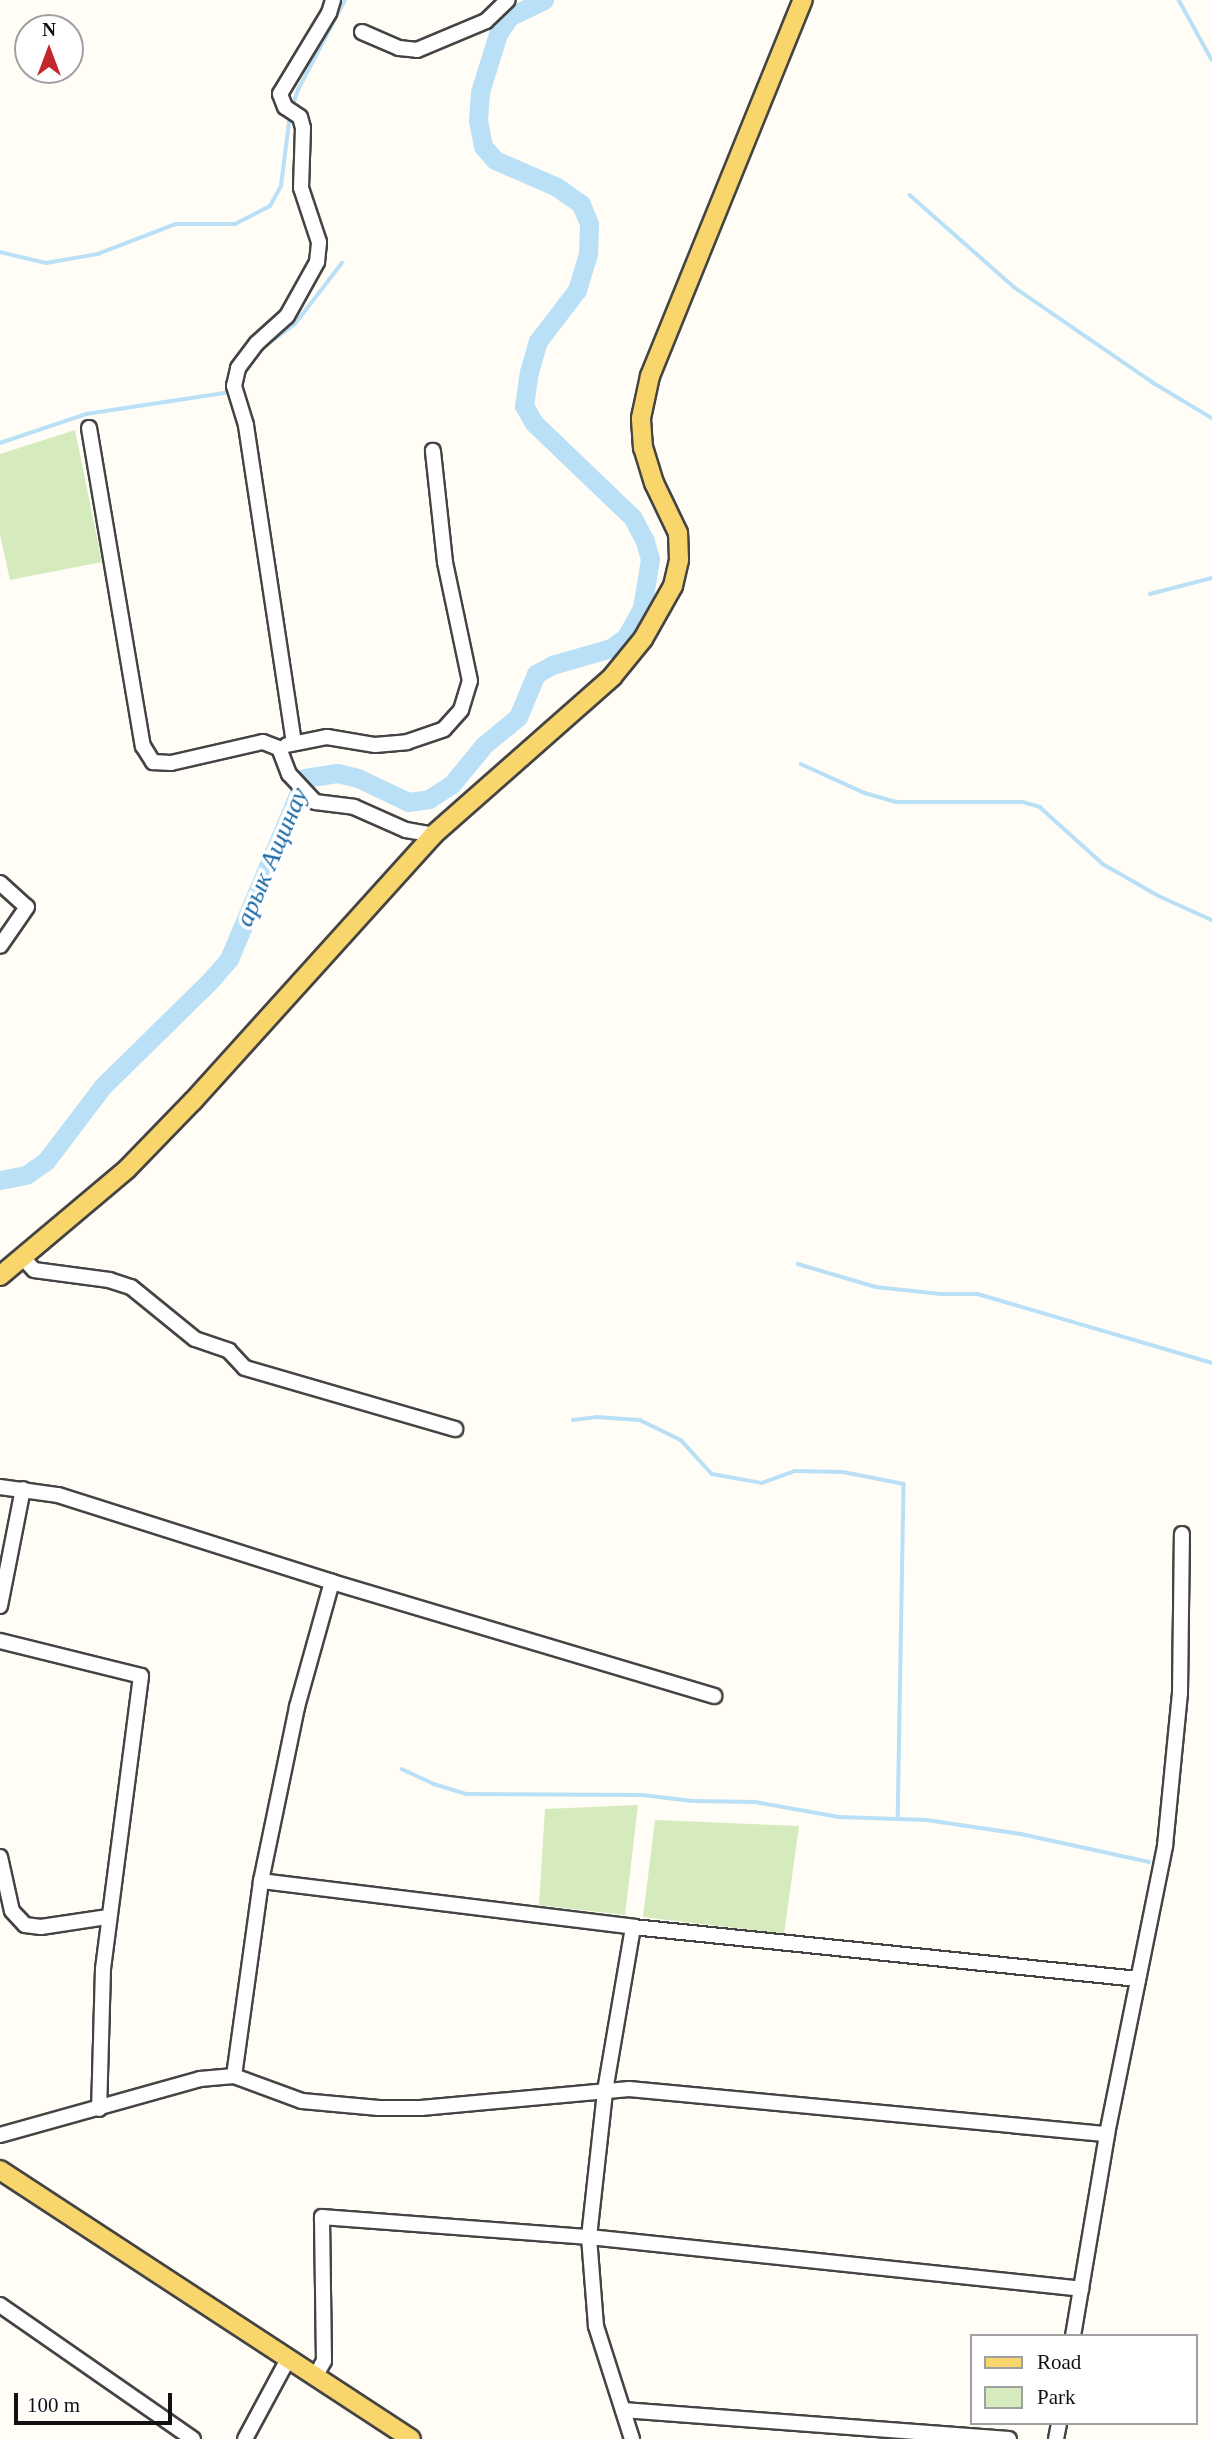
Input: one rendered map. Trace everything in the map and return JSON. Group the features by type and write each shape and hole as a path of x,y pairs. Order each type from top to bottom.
{"main road":[{"path":"0,1276 127,1169 193,1101 433,835 612,677 643,639 673,586 679,560 678,533 654,483 643,448 641,418 650,376 803,0"},
{"path":"0,2170 411,2439"}],"street":[{"path":"333,0 329,13 280,94 285,107 300,117 303,128 301,188 319,242 317,262 287,316 257,343 238,368 234,386 246,425 289,774 315,802 354,807 406,830 433,835"},
{"path":"362,32 399,48 418,50 486,21 508,0"},
{"path":"89,428 143,746 153,762 171,763 263,742 286,746 327,737 375,745 407,742 444,729 461,710 470,681 445,562 433,451"},
{"path":"0,883 27,907 0,946"},
{"path":"23,1258 34,1270 109,1280 131,1287 195,1339 229,1351 245,1368 455,1429"},
{"path":"0,1487 58,1495 332,1582 714,1696"},
{"path":"0,1606 23,1489"},
{"path":"1073,2334 1107,2134 1166,1832 1180,1693 1182,1534"},
{"path":"234,2076 261,1881 297,1707 332,1582"},
{"path":"0,1641 141,1676 108,1917 99,2035 99,2109"},
{"path":"0,1857 12,1911 25,1924 41,1927 108,1917"},
{"path":"261,1881 633,1927 1138,1979"},
{"path":"632,2439 596,2326 589,2236 605,2091 633,1927"},
{"path":"0,2135 200,2079 234,2076 302,2101 379,2108 421,2108 629,2089 1107,2134"},
{"path":"315,2377 324,2361 322,2217 589,2236 1081,2289"},
{"path":"0,2305 193,2439"},
{"path":"245,2439 288,2359"},
{"path":"623,2410 1009,2439"}],"green space":[{"path":"75,430 102,562 10,580 0,535 0,454"},
{"path":"638,1805 625,1915 539,1905 545,1809"},
{"path":"655,1820 799,1826 784,1934 643,1917"}],"waterway":[{"path":"292,108 298,90 345,0"},
{"name":"арык Ащинау","path":"0,1180 26,1175 46,1161 103,1086 229,959 305,778 337,773 358,778 408,802 429,799 452,784 484,745 518,717 536,674 552,665 611,648 626,637 642,608 650,559 645,541 632,517 534,423 524,406 529,372 538,341 577,290 588,253 589,224 581,204 557,187 495,160 483,146 478,120 480,92 498,34 509,17 544,0"},
{"path":"1179,0 1212,60"},
{"path":"0,252 46,263 98,254 176,224 235,224 270,206 281,186 290,115"},
{"path":"910,195 1014,287 1152,382 1212,418"},
{"path":"257,352 295,324 342,263"},
{"path":"0,443 86,414 225,393 231,389"},
{"path":"1150,594 1212,578"},
{"path":"801,764 865,793 897,802 1023,802 1040,807 1103,864 1159,896 1212,920"},
{"path":"798,1264 876,1287 941,1294 978,1294 1212,1363"},
{"path":"573,1420 596,1417 640,1420 681,1440 712,1474 762,1483 795,1471 843,1472 904,1484 898,1819"},
{"path":"402,1769 434,1784 467,1794 643,1795 692,1801 755,1802 839,1817 927,1820 1021,1834 1149,1862"}]}
